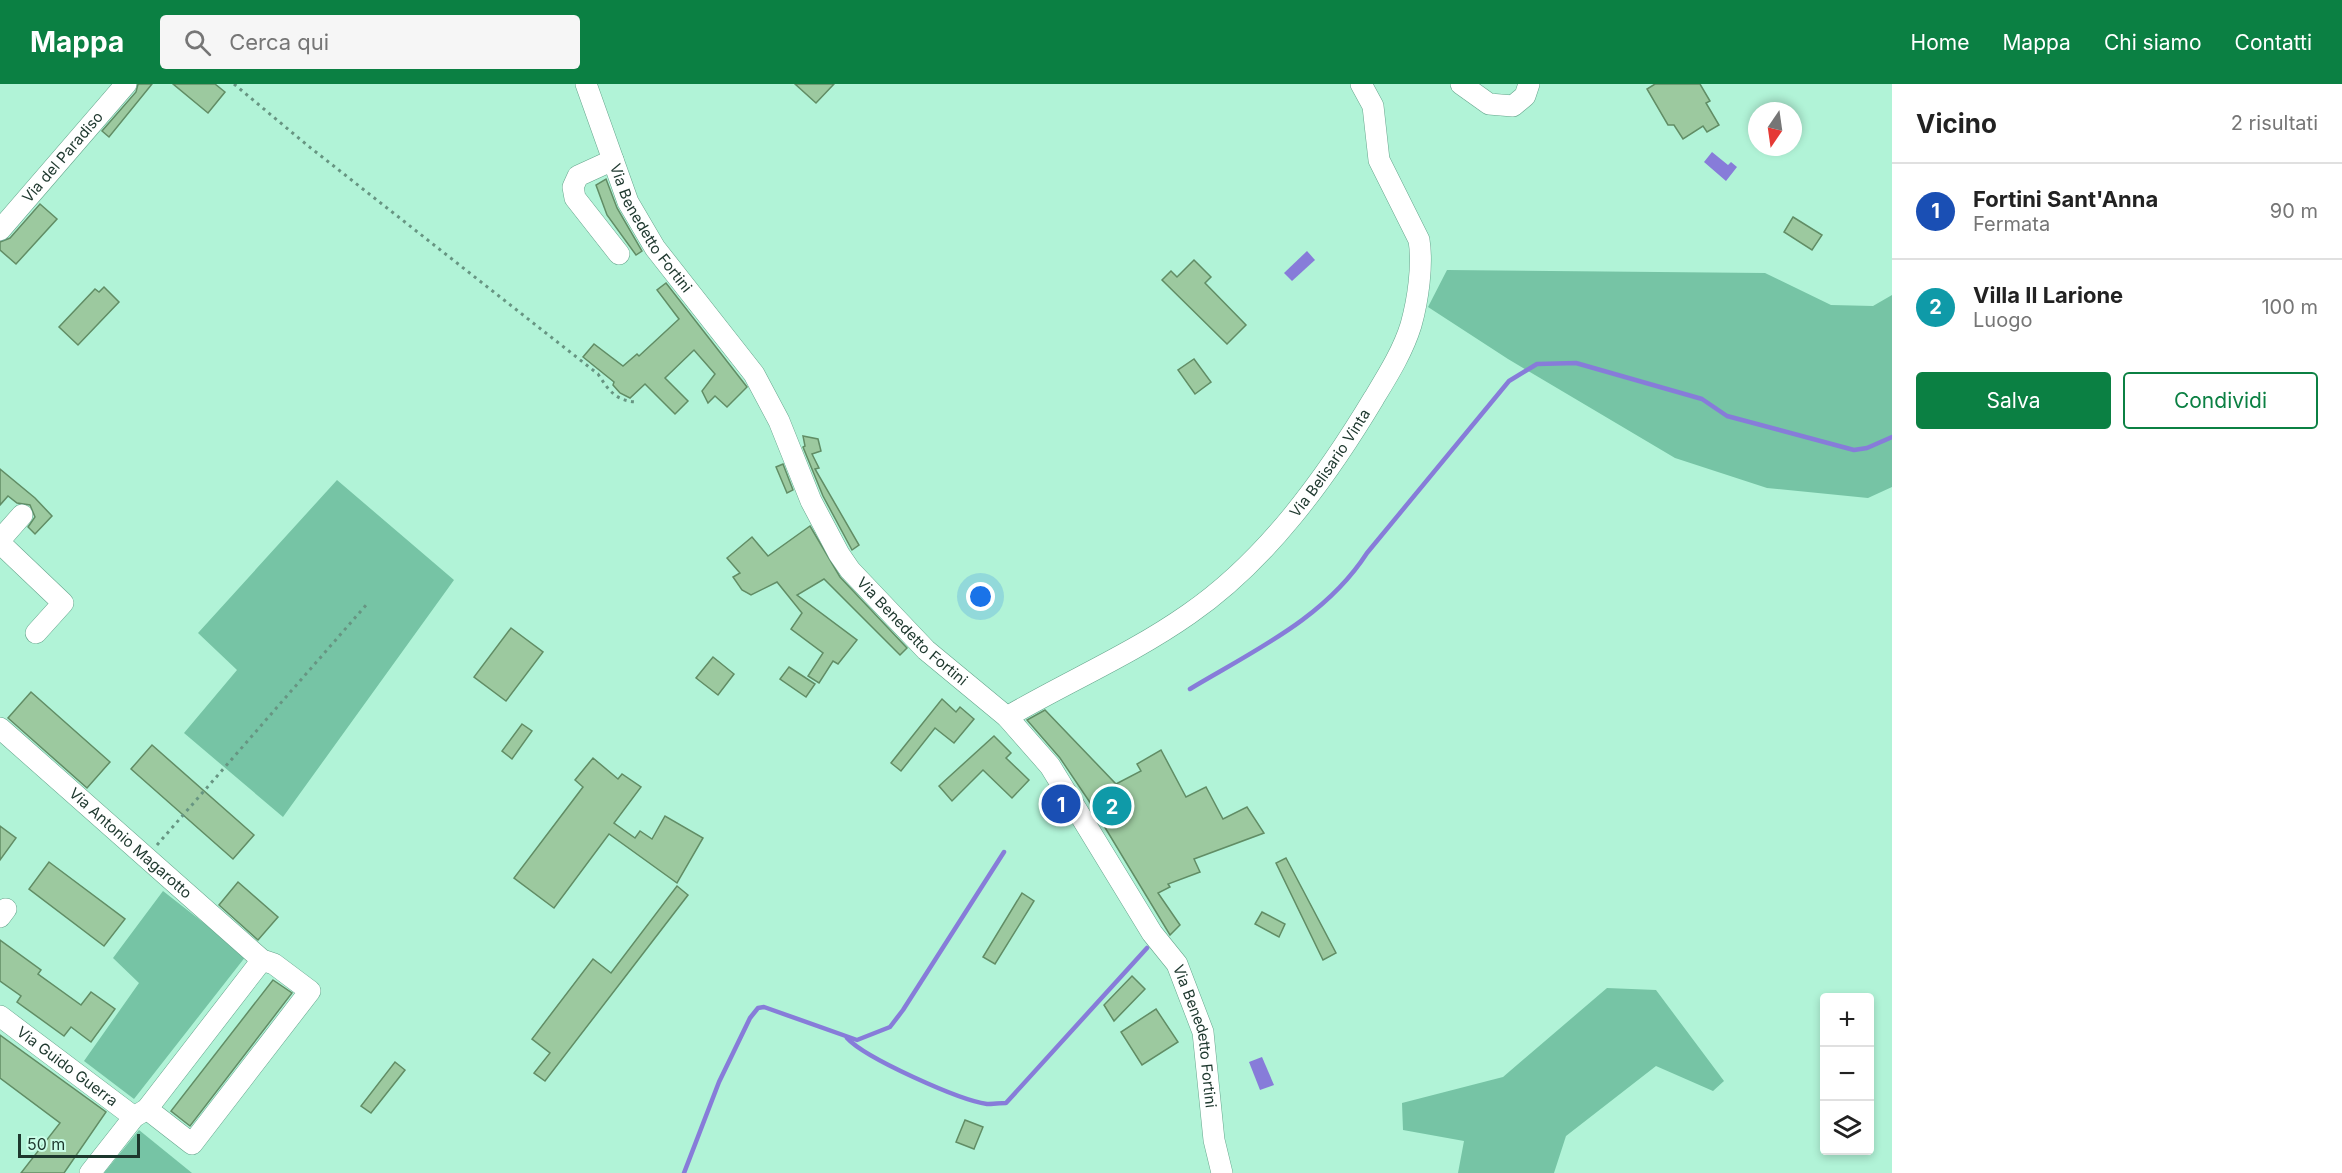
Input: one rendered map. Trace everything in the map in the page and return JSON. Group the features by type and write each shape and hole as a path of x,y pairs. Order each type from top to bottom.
{"street":[{"name":"Via del Paradiso","path":"0,230 126,84"},
{"name":"Via Benedetto Fortini","path":"586,84 628,202 655,248 754,374 779,421 811,501 850,570 926,650 1007,717 1050,766 1152,933 1177,964 1203,1032 1214,1140 1222,1173"},
{"name":"Via Belisario Vinta","path":"1007,717 1158,634 1221,589 1259,554 1321,478 1395,362 1411,325 1421,254 1419,240 1379,160 1373,106 1361,84"},
{"path":"1461,84 1489,104 1513,106 1525,96 1529,84"},
{"path":"613,160 578,176 573,187 575,198 620,254"},
{"path":"22,515 0,542 63,603 36,633"},
{"name":"Via Antonio Magarotto","path":"0,728 262,960 274,964 310,991 192,1144 141,1113"},
{"path":"90,1173 141,1113 262,960"},
{"name":"Via Guido Guerra","path":"0,1016 141,1113"}],"path":[{"path":"234,84 307,145 598,374 612,394 623,401 637,402"},
{"path":"146,858 367,604"}],"green space":[{"path":"1447,270 1765,273 1831,305 1873,306 1892,295 1892,487 1868,498 1767,488 1675,458 1508,359 1428,307"},
{"path":"337,480 454,580 283,817 184,733 237,670 198,633"},
{"path":"163,891 246,956 134,1099 84,1061 139,983 113,958"},
{"path":"1607,988 1656,990 1724,1081 1713,1091 1656,1066 1566,1136 1554,1173 1458,1173 1464,1141 1403,1130 1402,1103 1503,1077"},
{"path":"139,1130 192,1173 104,1173"}],"shaded area":[{"path":"1712,152 1728,165 1731,162 1737,167 1726,181 1704,162"},
{"path":"1307,251 1315,260 1292,281 1284,273"},
{"path":"1262,1057 1274,1085 1260,1090 1249,1062"}],"building":[{"path":"138,84 152,84 109,137 102,131 136,92"},
{"path":"173,84 215,84 225,92 208,113"},
{"path":"795,84 834,84 816,103"},
{"path":"1655,84 1700,84 1710,101 1706,103 1719,125 1707,132 1703,126 1683,139 1674,125 1668,125 1647,89"},
{"path":"606,179 617,208 642,251 636,255 607,215 596,185"},
{"path":"40,204 57,219 16,264 0,250 0,242 10,238"},
{"path":"1793,217 1822,235 1812,250 1784,232"},
{"path":"1194,260 1211,277 1205,283 1246,325 1227,344 1162,280 1171,271 1177,277"},
{"path":"666,283 747,387 727,407 715,396 708,403 702,391 715,374 694,350 665,378 688,401 675,414 645,384 630,398 620,393 613,385 614,382 583,357 594,344 623,366 637,354 639,356 679,319 657,290"},
{"path":"104,287 119,302 78,345 59,327 95,289 99,292"},
{"path":"1194,359 1211,382 1195,394 1178,370"},
{"path":"803,436 818,439 821,451 812,454 819,468 815,469 859,545 852,550 823,496 803,447 805,446"},
{"path":"783,464 793,490 787,493 776,467"},
{"path":"0,469 35,498 52,516 35,534 28,527 35,517 30,505 17,503 8,496 0,505"},
{"path":"810,526 840,577 907,648 900,655 824,579 797,595 857,640 838,664 833,661 819,683 808,676 823,653 791,629 802,613 777,582 751,595 742,590 733,577 740,573 727,558 752,537 768,556"},
{"path":"511,628 543,652 506,701 474,677"},
{"path":"713,657 734,674 718,695 696,678"},
{"path":"789,667 815,684 806,697 780,679"},
{"path":"31,692 110,762 87,788 8,718"},
{"path":"942,699 956,712 960,707 974,719 954,743 935,728 901,771 891,763"},
{"path":"1045,710 1116,784 1141,771 1137,764 1161,750 1186,797 1206,787 1223,819 1247,807 1264,833 1194,859 1200,872 1168,884 1170,887 1158,893 1180,925 1170,935 1089,801 1060,758 1027,720"},
{"path":"522,724 532,731 512,759 502,751"},
{"path":"994,736 1011,753 1006,758 1029,780 1012,798 983,770 952,801 939,786"},
{"path":"152,745 254,835 233,859 131,769"},
{"path":"593,758 618,779 622,774 641,787 614,823 635,838 640,831 652,839 665,816 703,838 677,883 609,834 554,908 514,878 583,787 575,780"},
{"path":"0,826 16,838 0,860"},
{"path":"1286,858 1336,953 1323,960 1276,863"},
{"path":"49,862 125,919 104,946 29,889"},
{"path":"238,882 278,917 258,940 219,905"},
{"path":"677,886 688,895 545,1081 534,1073 550,1053 532,1039 593,959 611,973"},
{"path":"1022,893 1034,901 995,964 983,957"},
{"path":"1262,912 1285,924 1279,937 1255,924"},
{"path":"0,940 41,970 38,974 81,1005 91,992 115,1009 91,1042 71,1027 64,1036 17,1002 21,996 0,981"},
{"path":"1132,976 1145,989 1114,1021 1104,1005"},
{"path":"273,980 292,993 190,1126 171,1111"},
{"path":"1156,1009 1178,1042 1142,1065 1121,1032"},
{"path":"0,1035 106,1112 64,1173 21,1173 60,1123 0,1078"},
{"path":"395,1062 405,1070 371,1113 361,1106"},
{"path":"965,1120 983,1127 974,1149 956,1142"}],"waterway":[{"path":"1190,689 1287,631 1331,596 1350,576 1509,381 1537,364 1576,363 1702,399 1727,416 1854,450 1867,448 1892,437"},
{"path":"684,1173 719,1082 750,1018 758,1008 764,1007 857,1040 890,1027 1004,852"},
{"path":"847,1038 892,1067 935,1087 987,1104 1006,1103 1147,948"}],"place":[{"name":"Fortini Sant'Anna","path":"1061,804"},
{"name":"Villa Il Larione","path":"1112,806"}]}
